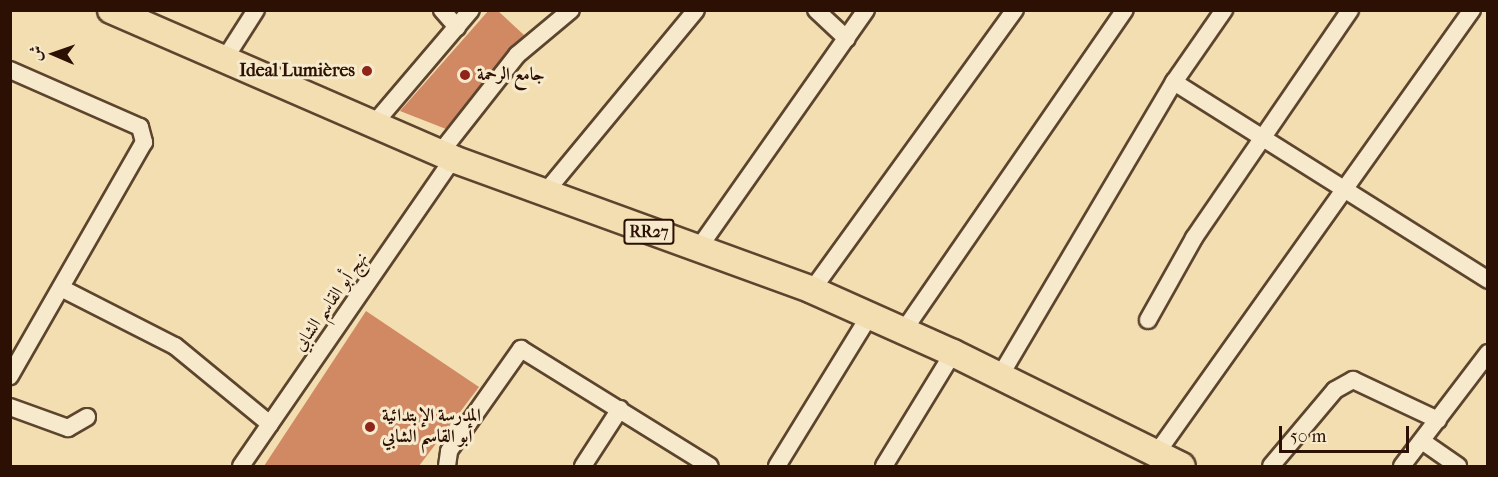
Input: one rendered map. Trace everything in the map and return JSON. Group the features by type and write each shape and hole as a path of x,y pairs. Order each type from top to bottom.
{"highway":[{"name":"RR27","path":"111,10 373,125 543,195 812,290 953,352 1182,466"}],"street":[{"path":"224,60 256,10"},
{"path":"442,10 457,27"},
{"path":"373,125 471,10"},
{"name":"نهج أبو القاسم الشابي","path":"241,466 446,156 517,55 571,10"},
{"path":"543,195 696,10"},
{"path":"816,10 847,39"},
{"path":"698,249 866,10"},
{"path":"812,290 1014,10"},
{"path":"904,330 1125,10"},
{"path":"1000,376 1173,82 1224,10"},
{"path":"1148,321 1262,136 1350,10"},
{"path":"1156,454 1343,187 1472,10"},
{"path":"10,70 140,128 144,135 142,152 10,376"},
{"path":"1173,82 1488,280"},
{"path":"61,288 175,346 270,424"},
{"path":"777,466 870,315"},
{"path":"447,466 449,451 521,349 710,466"},
{"path":"884,466 953,352"},
{"path":"1402,466 1488,353"},
{"path":"1271,466 1335,390 1353,380 1438,420"},
{"path":"10,407 68,428 87,417"},
{"path":"583,466 620,409"},
{"path":"1422,441 1458,466"}],"building":[{"name":"جامع الرحمة","path":"489,10 497,10 524,35 446,129 400,111"},
{"name":"المدرسة الإبتدائية أبو القاسم الشابي","path":"366,311 479,387 419,466 264,466"}],"place":[{"name":"Ideal Lumières","path":"367,71"},
{"name":"جامع الرحمة","path":"465,75"},
{"name":"المدرسة الإبتدائية أبو القاسم الشابي","path":"370,427"}]}
